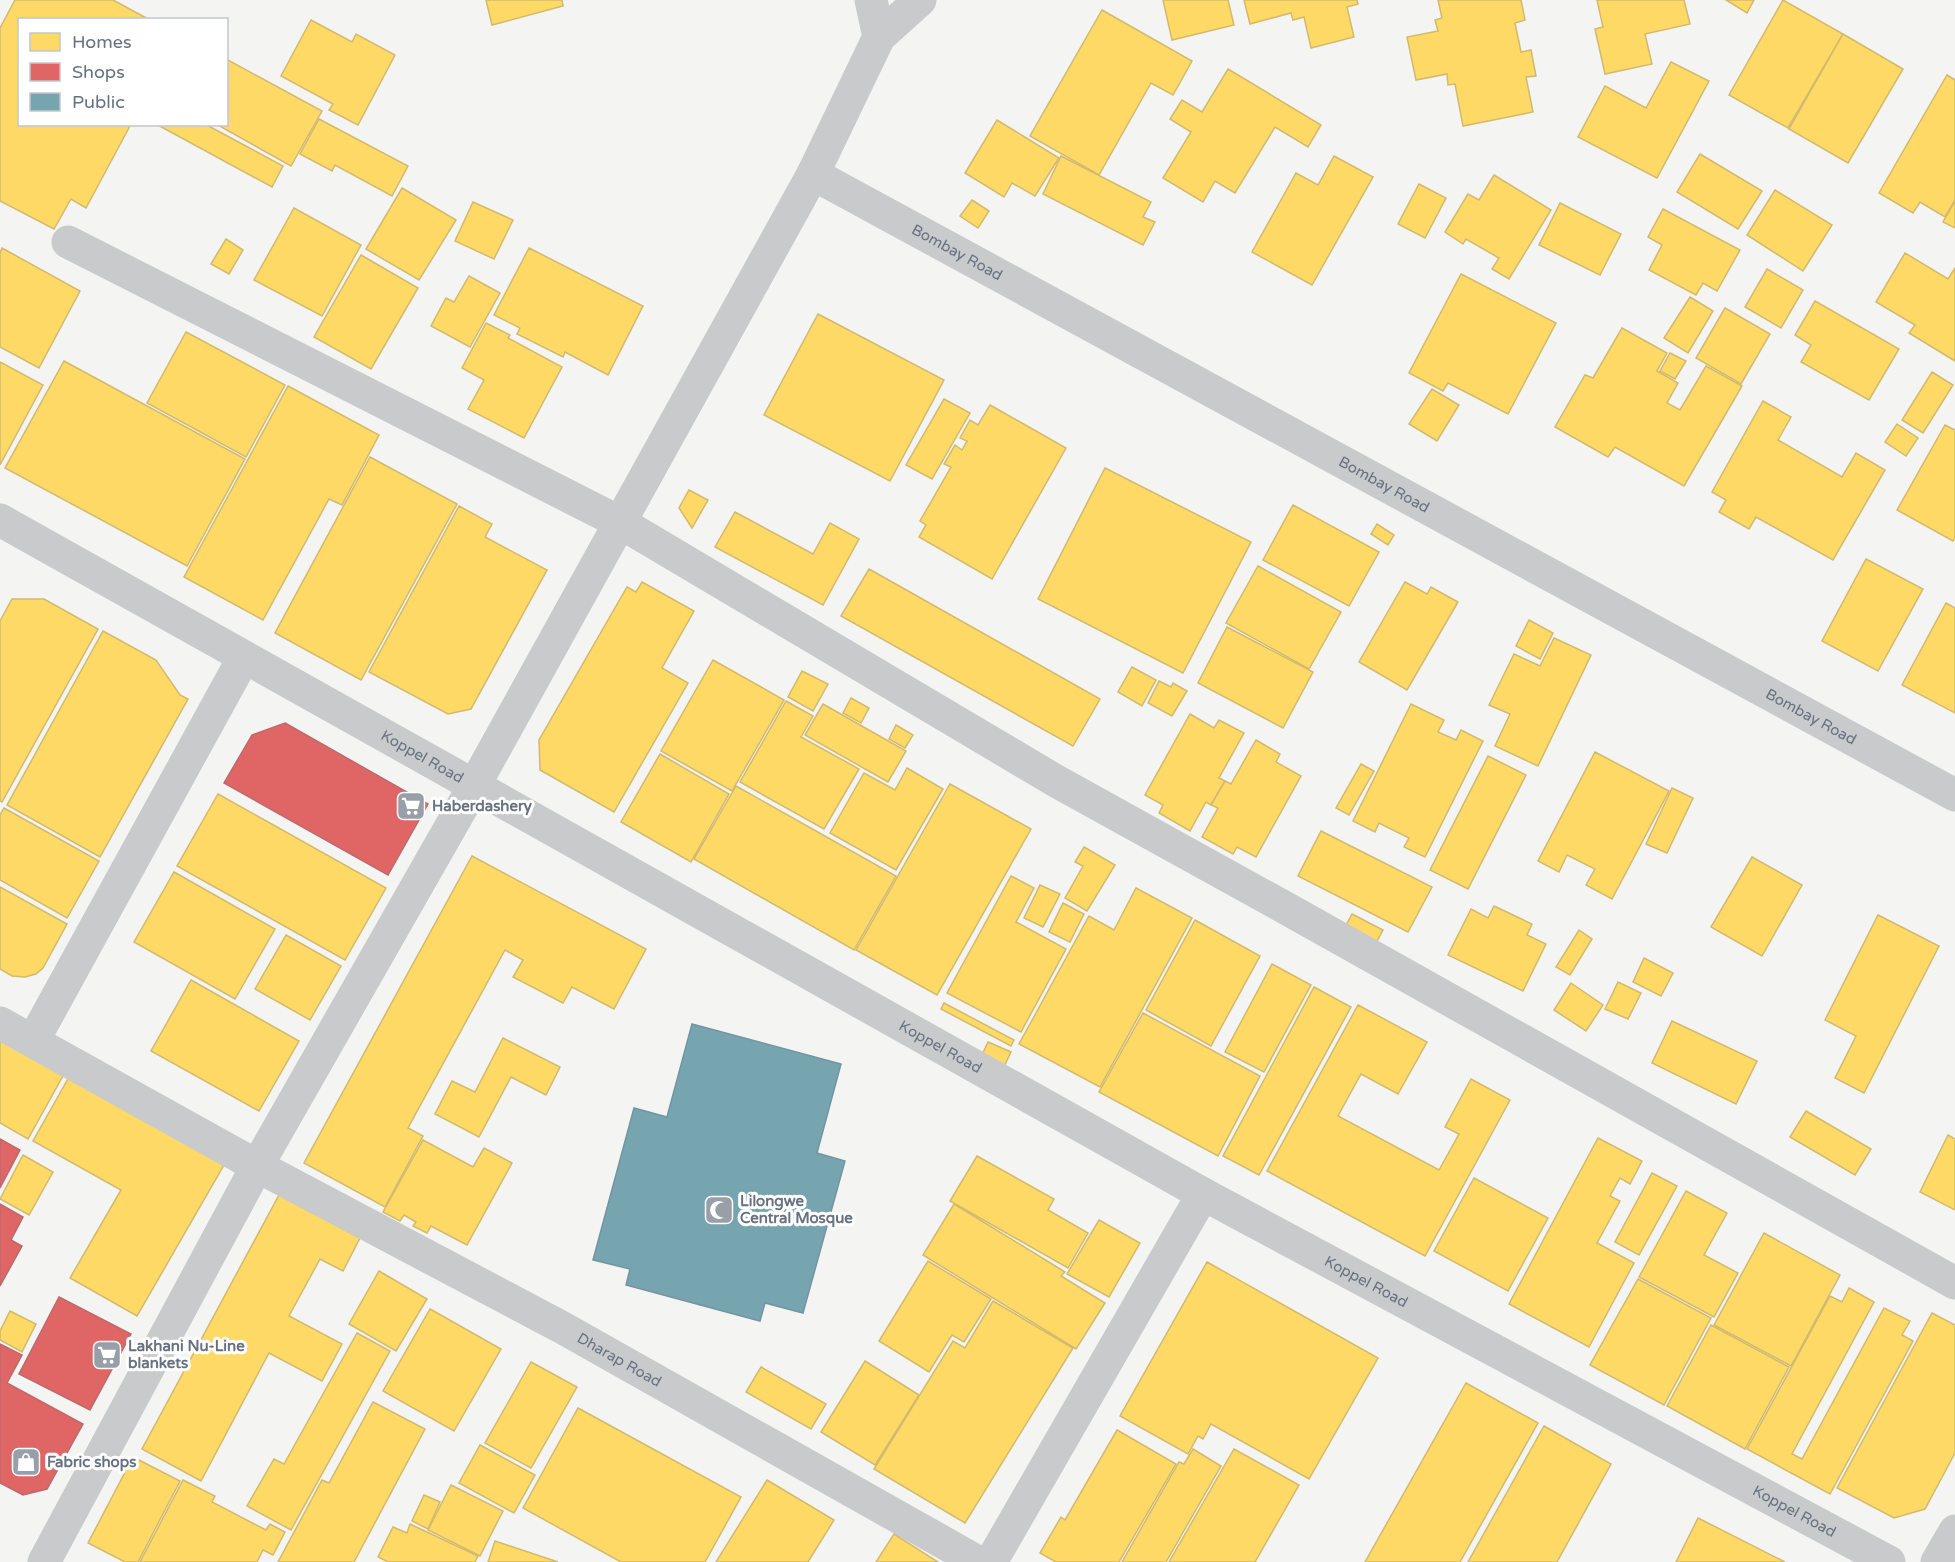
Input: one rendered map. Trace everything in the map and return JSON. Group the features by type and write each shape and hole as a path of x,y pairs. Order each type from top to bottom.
{"street":[{"path":"871,0 879,37"},
{"path":"44,1562 256,1166 474,786 813,174 879,37 920,0"},
{"name":"Bombay Road","path":"813,174 1955,795"},
{"path":"68,242 621,523 1056,781 1955,1283"},
{"name":"Koppel Road","path":"0,520 1203,1194 1889,1562"},
{"path":"33,1041 244,657"},
{"name":"Dharap Road","path":"0,1023 256,1166 563,1328 978,1562"},
{"path":"991,1562 1203,1194"},
{"path":"1937,1562 1955,1531"}],"building: Homes":[{"path":"15,0 113,0 146,18 18,18 18,126 130,126 86,208 71,199 54,229 0,201 0,28"},
{"path":"486,0 562,0 563,6 492,25"},
{"path":"1163,0 1228,0 1234,25 1172,40"},
{"path":"1244,0 1357,0 1358,4 1347,7 1354,37 1311,48 1304,17 1293,20 1291,13 1250,24"},
{"path":"1438,0 1521,0 1525,20 1515,23 1521,52 1531,50 1536,76 1526,77 1533,112 1463,126 1455,84 1448,85 1447,74 1416,80 1407,37 1438,31 1435,20 1442,18"},
{"path":"1597,0 1684,0 1690,24 1645,34 1652,64 1605,74 1595,29 1603,27"},
{"path":"1726,0 1754,0 1747,13"},
{"path":"1783,0 1843,34 1788,128 1729,95"},
{"path":"1102,10 1192,61 1173,95 1151,83 1099,175 1030,136"},
{"path":"311,20 352,42 356,34 395,55 358,125 329,110 333,104 281,76"},
{"path":"1843,34 1903,69 1848,163 1789,129"},
{"path":"228,60 322,111 291,166 220,126 228,126"},
{"path":"1671,62 1709,81 1657,178 1578,137 1605,86 1646,108"},
{"path":"1228,69 1321,125 1308,147 1275,127 1235,193 1215,181 1203,202 1163,178 1191,132 1170,119 1182,100 1202,112"},
{"path":"1947,75 1955,80 1955,200 1945,217 1920,202 1913,213 1879,193"},
{"path":"319,119 408,166 392,196 335,165 332,171 300,154"},
{"path":"997,120 1059,158 1035,196 1012,183 1004,197 965,173"},
{"path":"160,126 209,126 283,166 272,187"},
{"path":"1700,154 1762,191 1738,229 1677,192"},
{"path":"1061,156 1151,202 1143,217 1155,222 1143,245 1043,194"},
{"path":"1334,156 1373,177 1312,285 1252,252 1296,173 1318,185"},
{"path":"1494,175 1551,210 1509,279 1492,269 1499,258 1466,239 1463,244 1445,232 1468,194 1479,200"},
{"path":"1419,184 1446,198 1425,238 1398,224"},
{"path":"402,188 456,220 419,280 366,249"},
{"path":"1775,190 1832,225 1803,271 1747,235"},
{"path":"972,200 989,211 978,228 960,216"},
{"path":"1955,201 1955,228 1943,222"},
{"path":"473,202 513,220 494,259 455,241"},
{"path":"1560,203 1621,234 1600,275 1539,245"},
{"path":"294,208 361,245 322,316 254,280"},
{"path":"1663,209 1740,250 1717,291 1703,283 1696,295 1649,270 1662,245 1648,237"},
{"path":"226,239 243,250 229,274 211,264"},
{"path":"2,248 80,291 39,368 0,347 0,253"},
{"path":"529,248 643,306 608,375 565,352 563,357 517,334 520,328 494,315"},
{"path":"1905,253 1948,279 1955,268 1955,361 1909,333 1915,325 1876,302"},
{"path":"361,255 418,288 371,369 314,337"},
{"path":"1767,269 1803,290 1781,328 1745,307"},
{"path":"1461,274 1556,323 1508,414 1448,383 1443,391 1409,373"},
{"path":"469,276 500,293 470,347 431,326 446,298 454,302"},
{"path":"1690,297 1713,311 1688,353 1664,338"},
{"path":"1815,301 1899,349 1869,400 1801,362 1811,345 1795,335"},
{"path":"1725,308 1770,334 1741,384 1696,358"},
{"path":"818,314 944,380 890,481 764,415"},
{"path":"486,323 510,335 508,338 562,367 524,438 468,409 484,380 462,368"},
{"path":"1622,328 1667,353 1657,371 1678,383 1667,403 1680,410 1706,366 1742,386 1684,486 1615,447 1608,457 1555,427 1585,375 1593,378"},
{"path":"186,332 285,385 246,457 147,403"},
{"path":"1670,353 1686,361 1675,379 1660,371"},
{"path":"64,361 245,459 187,566 5,468"},
{"path":"0,362 43,385 0,465"},
{"path":"1932,372 1953,385 1923,433 1902,420"},
{"path":"288,386 379,435 342,505 329,499 263,620 184,577"},
{"path":"1432,389 1459,405 1437,441 1409,424"},
{"path":"944,399 970,413 932,479 906,465"},
{"path":"1763,401 1791,417 1778,440 1842,477 1856,453 1885,470 1833,560 1756,517 1749,529 1719,512 1726,500 1712,492"},
{"path":"990,405 1066,448 992,579 919,537 926,525 920,521 951,467 944,464 955,445 962,450 967,441 960,438 970,420 978,425"},
{"path":"1897,424 1918,438 1906,456 1885,442"},
{"path":"1945,425 1955,430 1955,538 1953,541 1897,510"},
{"path":"370,457 457,504 361,680 275,633"},
{"path":"1105,468 1251,542 1183,673 1038,599"},
{"path":"689,490 708,500 692,528 679,508"},
{"path":"1293,505 1379,552 1349,606 1263,560"},
{"path":"459,506 492,524 485,537 547,570 471,709 448,714 369,672"},
{"path":"735,512 813,554 830,523 859,539 823,605 715,547"},
{"path":"1377,524 1394,535 1388,545 1371,534"},
{"path":"1866,559 1923,589 1878,671 1822,641"},
{"path":"1258,566 1341,612 1309,669 1226,623"},
{"path":"869,569 1100,699 1073,746 841,616"},
{"path":"642,582 694,611 662,668 688,683 614,812 540,770 539,740 627,587 636,592"},
{"path":"1405,582 1427,594 1431,587 1458,602 1407,690 1359,662"},
{"path":"12,599 44,599 98,629 2,802 0,801 0,621"},
{"path":"1946,603 1955,608 1955,713 1902,685"},
{"path":"1529,620 1553,633 1540,659 1516,646"},
{"path":"1227,627 1313,672 1283,728 1198,683"},
{"path":"103,631 156,660 180,695 188,699 100,857 7,805"},
{"path":"1554,638 1591,655 1538,766 1495,746 1510,714 1489,705 1514,654 1540,666"},
{"path":"713,660 784,700 732,791 661,751"},
{"path":"1132,667 1156,680 1142,706 1118,692"},
{"path":"802,671 828,684 813,711 788,697"},
{"path":"1159,681 1171,687 1173,683 1187,691 1172,716 1148,703"},
{"path":"851,698 869,708 861,723 843,713"},
{"path":"786,701 813,716 801,737 859,769 824,829 740,782"},
{"path":"823,704 906,751 888,782 805,735"},
{"path":"1411,704 1444,720 1438,732 1456,740 1461,730 1483,741 1425,857 1404,847 1409,838 1379,823 1375,832 1353,821"},
{"path":"1190,714 1214,728 1219,720 1244,733 1219,778 1225,781 1211,805 1206,802 1190,831 1159,813 1163,805 1145,795"},
{"path":"896,725 913,735 905,748 889,739"},
{"path":"1256,740 1280,754 1276,762 1301,776 1256,857 1237,847 1233,854 1202,837 1218,808 1211,805 1225,781 1231,784"},
{"path":"1595,752 1669,791 1612,899 1586,885 1595,869 1567,855 1559,872 1538,861"},
{"path":"660,754 729,794 691,862 621,822"},
{"path":"1488,756 1526,775 1468,889 1430,870"},
{"path":"1361,764 1374,771 1349,815 1336,808"},
{"path":"907,768 943,789 896,870 830,833 864,773 895,790"},
{"path":"950,784 1031,829 937,995 856,950"},
{"path":"736,786 896,876 854,950 694,859"},
{"path":"1672,788 1693,798 1667,853 1646,844"},
{"path":"218,794 386,888 345,960 177,866"},
{"path":"4,808 99,861 67,918 0,880 0,815"},
{"path":"1321,831 1432,887 1408,932 1298,876"},
{"path":"1084,847 1115,865 1087,911 1065,898 1083,866 1075,862"},
{"path":"472,856 646,949 614,1009 572,987 563,1003 513,977 523,960 505,950 408,1128 423,1136 385,1207 304,1163"},
{"path":"1752,857 1802,885 1762,956 1711,927"},
{"path":"174,872 275,929 235,999 134,942"},
{"path":"1011,876 1034,888 1016,922 1066,949 1021,1032 947,993"},
{"path":"1040,885 1060,894 1043,927 1024,918"},
{"path":"0,887 67,924 43,968 36,974 25,977 12,976 0,969"},
{"path":"1136,888 1192,918 1100,1087 1019,1044 1089,916 1114,930"},
{"path":"1063,903 1084,914 1070,942 1049,932"},
{"path":"1494,906 1532,924 1527,935 1546,944 1523,991 1448,955 1471,909 1488,918"},
{"path":"1352,914 1383,930 1375,945 1344,929"},
{"path":"1878,915 1939,946 1864,1093 1835,1078 1856,1036 1825,1020"},
{"path":"1195,920 1260,956 1211,1046 1146,1010"},
{"path":"1579,930 1592,939 1570,975 1556,967"},
{"path":"286,935 341,966 310,1020 255,989"},
{"path":"1644,958 1673,973 1661,996 1633,982"},
{"path":"1272,964 1311,985 1264,1072 1225,1052"},
{"path":"191,980 299,1041 259,1111 151,1051"},
{"path":"1618,982 1641,993 1628,1019 1605,1009"},
{"path":"1571,983 1603,1005 1586,1031 1554,1010"},
{"path":"1314,987 1351,1007 1259,1175 1223,1156"},
{"path":"944,1003 1014,1040 1011,1046 941,1009"},
{"path":"1358,1005 1427,1042 1398,1094 1361,1074 1338,1116 1439,1170 1459,1134 1445,1127 1471,1079 1510,1100 1425,1256 1267,1171"},
{"path":"1143,1013 1260,1076 1218,1156 1099,1092"},
{"path":"1672,1021 1757,1061 1736,1104 1652,1063"},
{"path":"503,1038 560,1067 546,1095 511,1077 479,1137 435,1114 452,1081 475,1092"},
{"path":"0,1039 64,1074 28,1139 0,1123"},
{"path":"988,1042 1011,1052 1003,1069 980,1059"},
{"path":"69,1077 224,1165 137,1316 70,1278 121,1190 33,1141"},
{"path":"1806,1111 1871,1149 1855,1175 1790,1137"},
{"path":"1948,1135 1955,1139 1955,1210 1920,1192"},
{"path":"1598,1138 1642,1161 1630,1184 1620,1178 1610,1196 1620,1201 1597,1243 1634,1263 1589,1347 1509,1304"},
{"path":"423,1140 473,1167 484,1148 512,1163 467,1245 431,1226 427,1233 413,1226 416,1222 404,1215 400,1221 383,1212"},
{"path":"23,1155 53,1172 29,1215 0,1199"},
{"path":"977,1156 1054,1199 1048,1210 1088,1233 1068,1268 950,1201"},
{"path":"1652,1173 1677,1186 1639,1255 1615,1242"},
{"path":"1474,1178 1548,1218 1508,1291 1434,1251"},
{"path":"1686,1191 1727,1213 1704,1255 1738,1273 1714,1317 1639,1277"},
{"path":"279,1195 360,1238 343,1271 320,1259 289,1316 342,1344 322,1381 269,1353 201,1481 142,1449"},
{"path":"954,1204 1065,1272 1061,1276 1105,1303 1076,1349 923,1255"},
{"path":"1099,1220 1140,1243 1109,1297 1067,1274"},
{"path":"1764,1233 1840,1275 1791,1366 1714,1325"},
{"path":"928,1261 991,1299 964,1342 952,1335 929,1372 879,1341"},
{"path":"1207,1262 1378,1358 1309,1479 1211,1424 1203,1439 1198,1436 1188,1454 1120,1416"},
{"path":"379,1271 427,1299 396,1351 349,1324"},
{"path":"1638,1279 1711,1318 1664,1405 1590,1365"},
{"path":"1849,1288 1874,1302 1792,1454 1802,1459 1884,1308 1910,1321 1902,1335 1913,1341 1830,1494 1747,1449 1830,1296 1842,1302"},
{"path":"993,1301 1073,1348 965,1523 874,1469 953,1341 965,1348"},
{"path":"430,1309 501,1349 454,1431 383,1391"},
{"path":"10,1311 36,1324 22,1352 0,1340 0,1331"},
{"path":"1932,1313 1955,1325 1955,1453 1925,1509 1894,1518 1837,1488"},
{"path":"1711,1325 1789,1367 1745,1449 1667,1406"},
{"path":"357,1333 390,1351 291,1530 247,1506 274,1459 284,1464"},
{"path":"865,1361 919,1395 875,1465 821,1432"},
{"path":"531,1362 577,1387 531,1468 485,1443"},
{"path":"761,1367 826,1404 811,1429 746,1392"},
{"path":"1466,1383 1538,1423 1460,1562 1365,1562"},
{"path":"373,1402 425,1429 354,1562 278,1562 322,1480 329,1483"},
{"path":"578,1408 741,1497 705,1562 621,1562 523,1508"},
{"path":"1544,1426 1611,1464 1557,1562 1468,1562"},
{"path":"1117,1430 1176,1464 1119,1562 1056,1562 1040,1553 1061,1517 1065,1520"},
{"path":"480,1445 535,1475 514,1513 459,1483"},
{"path":"1193,1449 1221,1466 1166,1562 1122,1562 1179,1462 1184,1464"},
{"path":"1234,1449 1299,1485 1255,1562 1169,1562"},
{"path":"133,1457 180,1481 138,1562 125,1562 88,1543"},
{"path":"183,1480 215,1496 212,1502 266,1530 270,1524 285,1532 273,1555 263,1550 257,1562 140,1562"},
{"path":"767,1480 834,1520 808,1562 716,1562"},
{"path":"451,1485 503,1511 480,1556 428,1530"},
{"path":"424,1495 440,1502 428,1529 412,1521"},
{"path":"1698,1518 1785,1562 1676,1562"},
{"path":"410,1524 478,1556 475,1562 388,1562 378,1557 393,1527 407,1533"},
{"path":"894,1534 938,1562 876,1562"},
{"path":"495,1541 558,1562 488,1562"}],"building: Shops":[{"path":"285,723 428,804 388,875 224,783 252,735"},
{"path":"0,1139 20,1150 0,1188"},
{"path":"0,1204 23,1217 11,1240 22,1246 0,1286"},
{"path":"59,1297 131,1334 90,1410 19,1374"},
{"path":"0,1344 22,1355 7,1383 83,1424 47,1489 23,1495 0,1483"}],"building: Public":[{"name":"Lilongwe Central Mosque","path":"692,1024 841,1064 817,1153 845,1161 803,1313 765,1303 760,1321 626,1285 630,1269 593,1260 634,1108 667,1117"}],"place":[{"name":"Haberdashery","path":"411,806"},
{"name":"Lilongwe Central Mosque","path":"719,1210"},
{"name":"Lakhani Nu-Line blankets","path":"107,1355"},
{"name":"Fabric shops","path":"26,1462"}]}
